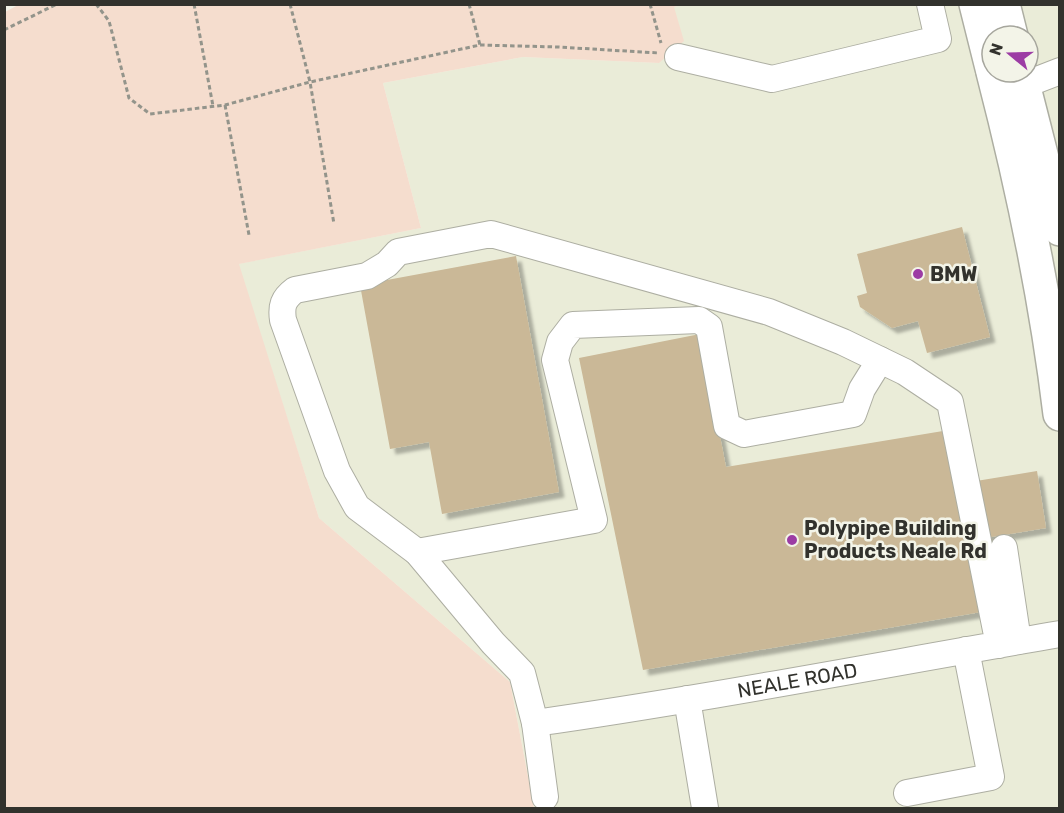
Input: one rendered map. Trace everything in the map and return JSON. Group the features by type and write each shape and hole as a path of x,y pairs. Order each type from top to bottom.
{"highway":[{"path":"976,4 981,24"},
{"path":"1003,4 1008,24"},
{"path":"996,84 1028,221 1050,338 1059,414"},
{"path":"1023,84 1059,229"}],"street":[{"path":"678,57 772,79 938,39 930,4"},
{"path":"1040,74 1059,70"},
{"path":"545,796 535,723 522,673 493,643 417,552 357,507 337,471 283,320 282,307 285,298 294,290 367,276 387,264 398,252 491,234 769,312 905,372 950,402 1008,643"},
{"path":"417,552 594,520 555,360 560,342 573,325 699,320 709,327 727,426 744,434 853,414 862,389 880,360"},
{"path":"1004,548 1008,643"},
{"name":"NEALE ROAD","path":"535,723 1059,634"},
{"path":"908,793 991,777 966,650"},
{"path":"687,699 705,808"}],"path":[{"path":"4,30 57,4"},
{"path":"96,4 109,21 129,98 150,114 225,105 310,82 480,45 558,46 663,53 650,4"},
{"path":"194,4 213,106"},
{"path":"290,4 310,82 334,224"},
{"path":"469,4 480,45"},
{"path":"225,105 249,235"}],"shaded area":[{"path":"20,4 681,5 674,7 684,41 659,63 523,57 383,83 421,228 239,264 319,518 510,682 534,808 5,808 5,12"},
{"path":"681,5 1059,5 1059,808 534,808 510,682 319,518 238,264 421,228 383,83 523,57 659,63 674,7","holes":["999,97 1017,218 983,103"]}],"building":[{"name":"BMW","path":"962,227 990,337 927,353 918,321 892,328 860,307 857,296 867,293 857,254"},
{"path":"516,256 559,492 442,514 429,442 390,449 360,285"},
{"name":"Polypipe Building Products Neale Rd","path":"700,334 726,467 949,430 981,612 643,670 579,358"},
{"path":"1037,471 1046,528 979,539 970,482"}],"place":[{"name":"BMW","path":"918,274"},
{"name":"Polypipe Building Products Neale Rd","path":"792,540"}]}
